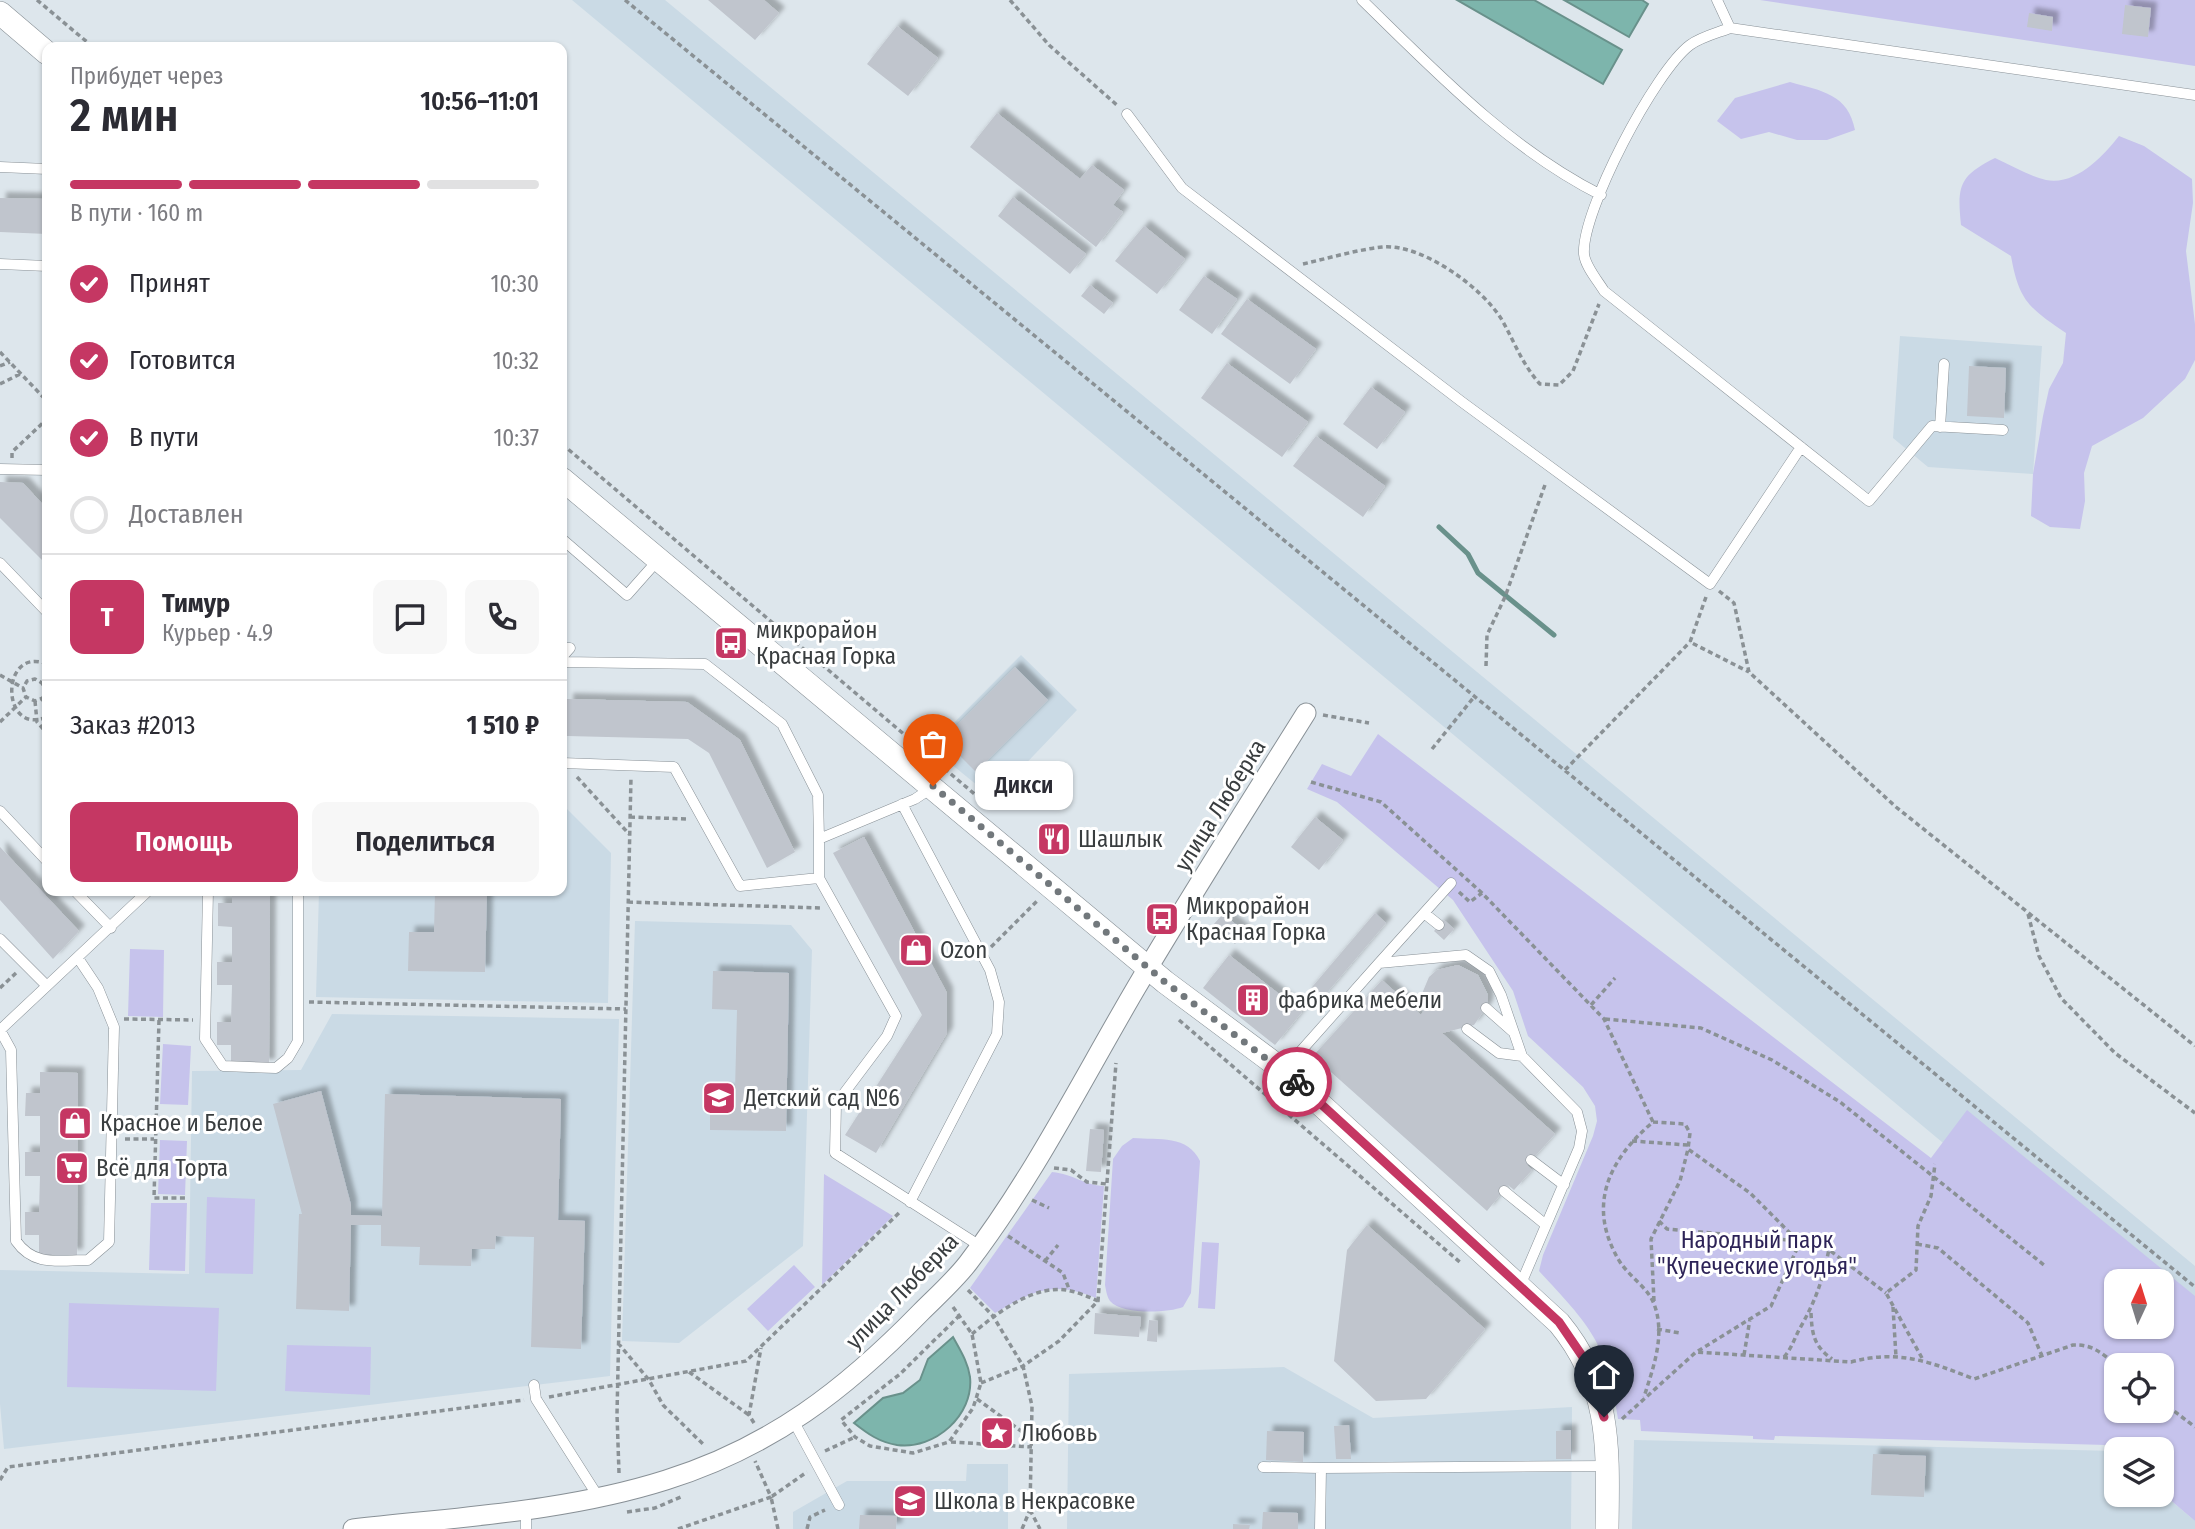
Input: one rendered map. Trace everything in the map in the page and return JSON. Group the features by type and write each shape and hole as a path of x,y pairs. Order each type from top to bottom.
{"street":[{"path":"0,13 42,50"},
{"path":"567,483 1148,968 1283,1070 1559,1322 1587,1363 1604,1417 1608,1466 1607,1529"},
{"name":"улица Люберка","path":"354,1529 526,1519 666,1480 759,1447 798,1428 891,1343 989,1246 1019,1188 1148,968 1306,713"}],"lane":[{"path":"1362,0 1467,102 1558,173 1601,195"},
{"path":"1717,0 1730,28"},
{"path":"2003,430 1932,426 1869,501 1604,291 1584,258 1584,240 1621,143 1667,68 1691,44 1730,28 2195,95"},
{"path":"1127,114 1182,188 1710,584 1801,447"},
{"path":"0,167 42,169"},
{"path":"0,264 42,267"},
{"path":"1940,427 1944,364"},
{"path":"6,469 42,470"},
{"path":"567,543 626,594 659,559"},
{"path":"0,563 42,607"},
{"path":"567,659 705,664 782,724 818,795 819,878 896,1016 887,1036 836,1104 835,1153 910,1202 989,1246"},
{"path":"567,763 674,767 740,886 819,878"},
{"path":"819,838 902,804 933,786"},
{"path":"902,804 982,955 999,1002 997,1034 910,1202"},
{"path":"0,811 42,856"},
{"path":"1283,1070 1451,883"},
{"path":"80,896 111,928"},
{"path":"78,958 98,988 111,1019 109,1242 88,1260 40,1260 25,1254 16,1241 11,1050 0,1030 143,896"},
{"path":"208,896 205,1039 223,1066 276,1068 288,1058 298,1041 298,896"},
{"path":"1424,913 1439,925"},
{"path":"0,939 47,986"},
{"path":"1379,963 1466,955 1489,971 1502,995 1522,1056 1577,1112 1582,1131 1580,1148 1519,1288"},
{"path":"1486,1008 1514,1034"},
{"path":"1467,1029 1499,1053 1522,1056"},
{"path":"1531,1160 1564,1185"},
{"path":"1504,1191 1546,1225"},
{"path":"534,1385 536,1399 599,1497"},
{"path":"798,1428 839,1505"},
{"path":"1263,1467 1608,1466"},
{"path":"1320,1529 1321,1468"}],"path":[{"path":"37,0 87,42"},
{"path":"625,0 2195,1287"},
{"path":"1010,0 1049,45 1127,114"},
{"path":"1287,267 1384,247 1416,251 1464,280 1500,317 1523,365 1539,384 1559,385 1573,371 1604,291"},
{"path":"0,352 42,396"},
{"path":"0,366 10,362"},
{"path":"0,384 21,373"},
{"path":"6,469 12,452 42,424"},
{"path":"567,448 986,803"},
{"path":"1486,666 1487,635 1505,597 1552,467"},
{"path":"1565,770 1690,642 1710,584 1734,603 1749,672"},
{"path":"1690,642 1749,672 1896,807 2195,1046"},
{"path":"5,681 18,665 42,662"},
{"path":"0,675 5,681 23,688"},
{"path":"35,701 26,697 23,688 27,681 35,679 42,683"},
{"path":"0,722 26,697"},
{"path":"1432,748 1474,697"},
{"path":"35,701 41,698"},
{"path":"35,701 37,720 42,726"},
{"path":"6,702 19,717 42,718"},
{"path":"1306,713 1369,723"},
{"path":"620,1492 617,1386 631,765"},
{"path":"567,767 629,835"},
{"path":"1311,782 1381,802 1456,867 1604,1019 1653,1122"},
{"path":"630,817 701,819"},
{"path":"982,955 1038,900"},
{"path":"628,902 836,908"},
{"path":"2028,912 2039,956 2061,998 2115,1053 2195,1113"},
{"path":"0,988 25,964"},
{"path":"1591,1006 1615,978"},
{"path":"298,1001 626,1009"},
{"path":"1176,1017 1471,1273"},
{"path":"111,1019 205,1020"},
{"path":"1604,1019 1701,1028 1772,1060 1840,1102 2044,1265"},
{"path":"159,1020 154,1198 188,1198"},
{"path":"981,1382 1023,1366 1059,1341 1098,1301 1117,1051 1110,1062"},
{"path":"1969,1112 1973,1107"},
{"path":"1644,1397 1659,1351 1651,1239 1680,1181 1690,1133 1685,1124 1653,1122 1630,1140 1616,1159 1607,1185 1603,1213 1620,1262 1654,1303"},
{"path":"112,1139 155,1139"},
{"path":"1630,1140 1688,1147 1750,1193 1800,1242"},
{"path":"1055,1156 1049,1168 1071,1170 1087,1182 1107,1184"},
{"path":"1886,1293 1916,1270 1918,1226 1931,1196 1935,1164"},
{"path":"1024,1208 1037,1188"},
{"path":"1030,1199 1049,1208"},
{"path":"0,1467 536,1399 746,1361 910,1202"},
{"path":"1659,1221 1667,1229 1820,1242 1886,1293 1923,1359"},
{"path":"989,1246 1007,1235 1013,1226"},
{"path":"1007,1235 1063,1273 1069,1290"},
{"path":"1622,1419 1696,1352 1771,1306 1800,1242"},
{"path":"1917,1244 1938,1248 2028,1323 2042,1356"},
{"path":"1045,1261 1058,1245"},
{"path":"1784,1357 1795,1345 1798,1331 1811,1313 1821,1290 1829,1250"},
{"path":"942,1314 966,1288 993,1316 1023,1366 1032,1406 1032,1447 1030,1510 1022,1529"},
{"path":"972,1334 993,1316 1033,1294 1069,1290 1098,1301"},
{"path":"949,1442 973,1408 981,1382 972,1334 952,1305"},
{"path":"1893,1306 1896,1357"},
{"path":"1811,1313 1813,1337 1819,1350 1834,1361"},
{"path":"959,1316 900,1374 841,1420 855,1437 870,1446 913,1453 949,1442 1032,1447"},
{"path":"1744,1355 1750,1319"},
{"path":"1657,1329 1680,1333"},
{"path":"618,1343 649,1380 663,1405 719,1459"},
{"path":"1696,1352 1834,1361 1896,1357 1923,1359 1974,1379 2083,1344 2093,1347 2104,1356"},
{"path":"761,1346 750,1415 759,1447 756,1464 771,1497 778,1529"},
{"path":"689,1372 750,1415"},
{"path":"976,1398 1032,1439"},
{"path":"2174,1411 2195,1427"},
{"path":"798,1428 810,1427 825,1452 855,1437"},
{"path":"756,1464 759,1447"},
{"path":"744,1469 756,1464"},
{"path":"678,1529 771,1497 818,1465"},
{"path":"0,1480 8,1467"},
{"path":"613,1514 654,1508 693,1492"},
{"path":"807,1529 810,1517 839,1505"},
{"path":"1030,1510 1040,1529"}],"shaded area":[{"path":"572,0 665,0 2195,1266 2195,1353 2174,1309 2174,1269 2104,1269 2104,1277"},
{"path":"1457,0 1534,0 1622,50 1603,84"},
{"path":"1564,0 1642,0 1648,4 1629,37"},
{"path":"1900,336 2042,346 2033,474 1928,467 1893,438"},
{"path":"1021,655 1077,710 993,798 930,747"},
{"path":"567,809 611,853 608,1003 316,997 319,896 567,896"},
{"name":"Детский сад №6","path":"635,921 791,925 812,950 803,1246 679,1343 622,1341"},
{"path":"332,1014 619,1019 610,1376 4,1449 0,1404 0,1270 189,1274 192,1071 301,1070"},
{"path":"953,1337 967,1366 970,1391 959,1417 949,1427 925,1442 897,1445 874,1437 854,1423 883,1398 903,1393 920,1380 928,1359"},
{"path":"1284,1367 1373,1418 1572,1407 1571,1529 1067,1529 1069,1374"},
{"path":"1634,1440 2104,1451 2104,1507 2174,1507 2174,1503 2195,1521 2195,1529 1632,1529"},
{"name":"Школа в Некрасовке","path":"967,1464 1008,1464 1008,1529 793,1529 793,1512 847,1481 966,1481"}],"green space":[{"path":"1760,0 2195,0 2195,66"},
{"path":"1790,82 1823,92 1840,101 1852,118 1855,130 1827,140 1797,140 1769,132 1741,139 1717,121 1735,98"},
{"path":"2119,136 2144,146 2192,179 2193,203 2186,251 2195,324 2195,360 2185,379 2143,418 2092,446 2084,473 2085,501 2080,529 2050,527 2031,516 2033,474 2049,389 2063,363 2066,333 2034,310 2022,294 2011,256 1961,225 1961,191 1967,177 1995,158 2046,180 2068,178 2088,168"},
{"name":"Народный парк \"Купеческие угодья\"","path":"1378,734 1931,1158 1967,1110 2162,1269 2104,1269 2104,1339 2174,1339 2174,1279 2195,1296 2195,1521 2174,1503 2174,1437 2104,1437 2104,1445 1775,1436 1774,1440 1753,1439 1753,1436 1641,1431 1640,1420 1618,1419 1608,1371 1594,1337 1571,1306 1539,1271 1543,1255 1593,1136 1597,1121 1595,1106 1583,1087 1528,1036 1513,991 1453,900 1337,802 1307,789 1322,764 1351,776"},
{"path":"130,949 164,950 163,1017 128,1016"},
{"path":"163,1044 191,1046 188,1105 160,1104"},
{"path":"1133,1138 1172,1140 1188,1147 1200,1161 1191,1293 1183,1307 1176,1309 1145,1312 1124,1309 1110,1301 1107,1293 1105,1285 1113,1159 1122,1146"},
{"path":"160,1140 187,1141 185,1195 158,1194"},
{"path":"1052,1172 1104,1186 1096,1298 1067,1290 1044,1290 995,1313 970,1288"},
{"path":"824,1174 893,1216 822,1285"},
{"path":"207,1197 255,1199 253,1274 205,1273"},
{"path":"151,1203 187,1203 185,1271 149,1270"},
{"path":"1202,1242 1219,1243 1215,1309 1198,1308"},
{"path":"794,1265 815,1287 768,1331 747,1309"},
{"path":"69,1303 219,1308 216,1391 67,1387"},
{"path":"287,1345 371,1347 370,1395 285,1391"}],"building":[{"path":"708,0 764,0 779,13 755,40"},
{"path":"2125,5 2151,8 2148,37 2122,34"},
{"path":"2029,13 2053,17 2052,31 2027,27"},
{"path":"897,26 938,58 908,96 867,64"},
{"path":"997,113 1080,179 1092,165 1124,190 1113,205 1123,212 1096,247 970,147"},
{"path":"1013,197 1086,254 1070,274 998,216"},
{"path":"0,198 42,199 42,234 0,232"},
{"path":"1144,226 1185,259 1157,294 1115,261"},
{"path":"1204,276 1237,299 1212,334 1179,310"},
{"path":"1090,285 1113,303 1104,314 1081,296"},
{"path":"1247,299 1316,349 1290,384 1221,334"},
{"path":"1227,363 1308,422 1282,457 1201,398"},
{"path":"1969,366 2006,368 2004,418 1967,416"},
{"path":"1371,387 1405,412 1377,449 1343,424"},
{"path":"1316,436 1385,486 1363,517 1293,466"},
{"path":"0,482 23,483 42,504 42,560 0,518"},
{"path":"1015,667 1048,700 976,772 943,739"},
{"path":"567,699 687,702 740,740 795,852 767,868 709,753 688,739 567,736"},
{"path":"1315,817 1343,840 1319,870 1291,847"},
{"path":"864,837 947,993 947,1033 876,1153 845,1135 922,1015 833,853"},
{"path":"0,847 42,892 42,896 46,896 79,931 53,959 0,900"},
{"path":"232,896 270,896 269,1065 231,1065 231,1045 217,1045 217,1022 231,1022 232,985 217,985 217,962 232,962 232,927 218,926 218,903 232,903"},
{"path":"435,896 487,896 485,972 408,971 409,932 434,932"},
{"path":"1375,913 1386,923 1319,1002 1307,993"},
{"path":"1223,914 1245,932 1235,944 1213,925"},
{"path":"1444,920 1454,929 1444,940 1434,931"},
{"name":"фабрика мебели","path":"1229,955 1302,1012 1275,1045 1203,988"},
{"path":"1458,965 1478,975 1488,995 1487,1006 1474,1025 1442,1033 1555,1134 1527,1165 1532,1170 1514,1190 1508,1185 1487,1211 1313,1056 1382,980 1421,1015 1421,996 1429,977 1437,970"},
{"path":"713,971 789,973 786,1131 710,1130 710,1091 735,1091 737,1010 712,1009"},
{"path":"40,1072 78,1073 77,1255 39,1255 39,1235 25,1235 25,1212 39,1212 40,1176 25,1176 25,1152 40,1152 40,1116 25,1116 26,1093 40,1093"},
{"path":"321,1091 351,1205 351,1215 382,1216 385,1094 561,1099 558,1220 585,1221 581,1349 531,1347 534,1237 496,1236 495,1249 472,1249 471,1266 419,1265 420,1247 381,1246 381,1225 351,1225 349,1311 296,1309 299,1214 302,1214 273,1104"},
{"path":"1090,1129 1104,1130 1101,1172 1086,1171"},
{"path":"1367,1225 1485,1329 1426,1399 1376,1401 1334,1361 1347,1250"},
{"path":"1095,1313 1141,1317 1139,1337 1094,1334"},
{"path":"1149,1320 1158,1321 1157,1342 1147,1341"},
{"path":"1349,1425 1351,1459 1336,1459 1334,1426"},
{"path":"1571,1430 1571,1459 1556,1459 1556,1431"},
{"path":"1267,1431 1304,1432 1303,1462 1266,1460"},
{"path":"1873,1454 1926,1456 1924,1497 1871,1495"},
{"path":"1263,1512 1298,1513 1298,1529 1262,1529"},
{"path":"860,1515 897,1516 896,1529 859,1529"},
{"path":"1233,1524 1250,1525 1249,1529 1233,1529"}],"waterway":[{"path":"1439,527 1468,554 1478,573 1554,635"}],"way so far":[{"path":"933,786 1165,982 1297,1082"}],"place":[{"name":"микрорайон Красная Горка","path":"731,643"},
{"name":"Дикси","path":"933,786"},
{"name":"Шашлык","path":"1054,839"},
{"name":"Микрорайон Красная Горка","path":"1162,919"},
{"name":"Ozon","path":"916,950"},
{"name":"фабрика мебели","path":"1253,1000"},
{"name":"Детский сад №6","path":"719,1098"},
{"name":"Красное и Белое","path":"75,1123"},
{"name":"Всё для Торта","path":"72,1168"},
{"name":"Любовь","path":"997,1433"},
{"name":"Школа в Некрасовке","path":"910,1501"}],"route":[{"path":"1297,1082 1559,1322 1587,1363 1595,1381 1604,1417"}]}
